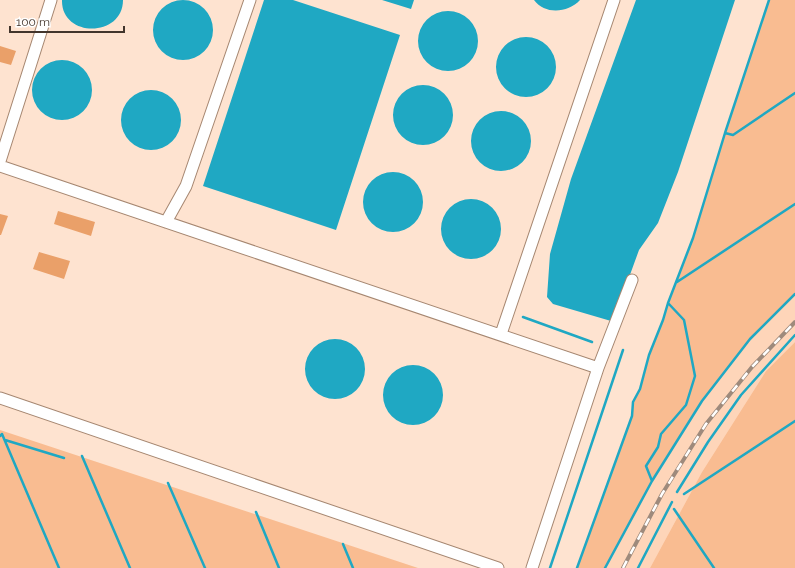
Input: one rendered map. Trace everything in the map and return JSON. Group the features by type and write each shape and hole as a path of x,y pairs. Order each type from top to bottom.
{"lane":[{"path":"0,161 51,0"},
{"path":"166,222 186,186 250,0"},
{"path":"500,334 614,0"},
{"path":"0,166 598,368"},
{"path":"532,568 598,368 632,280"},
{"path":"0,398 498,568"}],"shaded area":[{"path":"769,0 795,0 795,294 750,339 702,401 652,481 605,568 577,568 632,416 633,402 640,389 649,355 693,238 725,133"},
{"path":"795,294 795,342 766,371 702,472 650,568 605,568 652,481 702,401 750,339"},
{"path":"795,342 795,568 650,568 702,472 766,371"},
{"path":"0,430 418,568 0,568"}],"water":[{"path":"62,0 123,0 120,12 113,21 103,27 92,28 81,27 71,21 64,12"},
{"path":"177,0 189,0 200,5 208,13 213,24 211,42 200,55 189,60 177,60 166,55 158,47 153,36 153,24 158,13 166,5"},
{"path":"264,0 293,0 400,35 336,230 203,186"},
{"path":"382,0 414,0 411,9"},
{"path":"534,0 580,0 569,8 563,10 550,10 539,5"},
{"path":"636,0 735,0 678,172 658,223 639,250 615,316 611,321 553,304 547,297 550,254 571,179"},
{"path":"442,11 454,11 465,16 473,24 478,35 476,53 465,66 454,71 442,71 431,66 423,58 418,47 418,35 423,24 431,16"},
{"path":"520,37 532,37 543,42 551,50 556,61 554,79 543,92 532,97 520,97 509,92 501,84 496,73 496,61 501,50 509,42"},
{"path":"56,60 68,60 79,65 87,73 92,84 90,102 79,115 68,120 56,120 45,115 37,107 32,96 32,84 37,73 45,65"},
{"path":"417,85 429,85 440,90 448,98 453,109 451,127 440,140 429,145 417,145 406,140 398,132 393,121 393,109 398,98 406,90"},
{"path":"145,90 157,90 168,95 176,103 181,114 179,132 168,145 157,150 145,150 134,145 126,137 121,126 121,114 126,103 134,95"},
{"path":"495,111 507,111 518,116 526,124 531,135 529,153 518,166 507,171 495,171 484,166 476,158 471,147 471,135 476,124 484,116"},
{"path":"387,172 399,172 410,177 418,185 423,196 421,214 410,227 399,232 387,232 376,227 368,219 363,208 363,196 368,185 376,177"},
{"path":"465,199 477,199 488,204 496,212 501,223 499,241 488,254 477,259 465,259 454,254 446,246 441,235 441,223 446,212 454,204"},
{"path":"329,339 341,339 352,344 360,352 365,363 363,381 352,394 341,399 329,399 318,394 310,386 305,375 305,363 310,352 318,344"},
{"path":"407,365 419,365 430,370 438,378 443,389 441,407 430,420 419,425 407,425 396,420 388,412 383,401 383,389 388,378 396,370"}],"building":[{"path":"0,46 16,51 11,65 0,62"},
{"path":"58,211 95,222 91,236 54,224"},
{"path":"0,214 8,216 1,235 0,235"},
{"path":"39,252 70,261 64,279 33,269"}],"waterway":[{"path":"577,568 632,416 633,402 640,389 649,355 693,238 725,133 769,0"},
{"path":"725,133 733,135 795,93"},
{"path":"677,282 795,204"},
{"path":"605,568 652,481 702,401 750,339 795,294"},
{"path":"652,481 646,466 658,447 661,434 686,405 695,376 684,320 668,303"},
{"path":"523,317 592,342"},
{"path":"677,492 708,442 741,395 795,335"},
{"path":"550,568 623,350"},
{"path":"684,494 795,421"},
{"path":"0,436 2,434 59,568"},
{"path":"5,440 64,458"},
{"path":"82,456 130,568"},
{"path":"168,483 205,568"},
{"path":"638,568 672,502"},
{"path":"674,509 714,568"},
{"path":"256,512 279,568"},
{"path":"343,544 353,568"}],"railway":[{"path":"623,568 662,494 706,424 752,367 795,322"}]}
